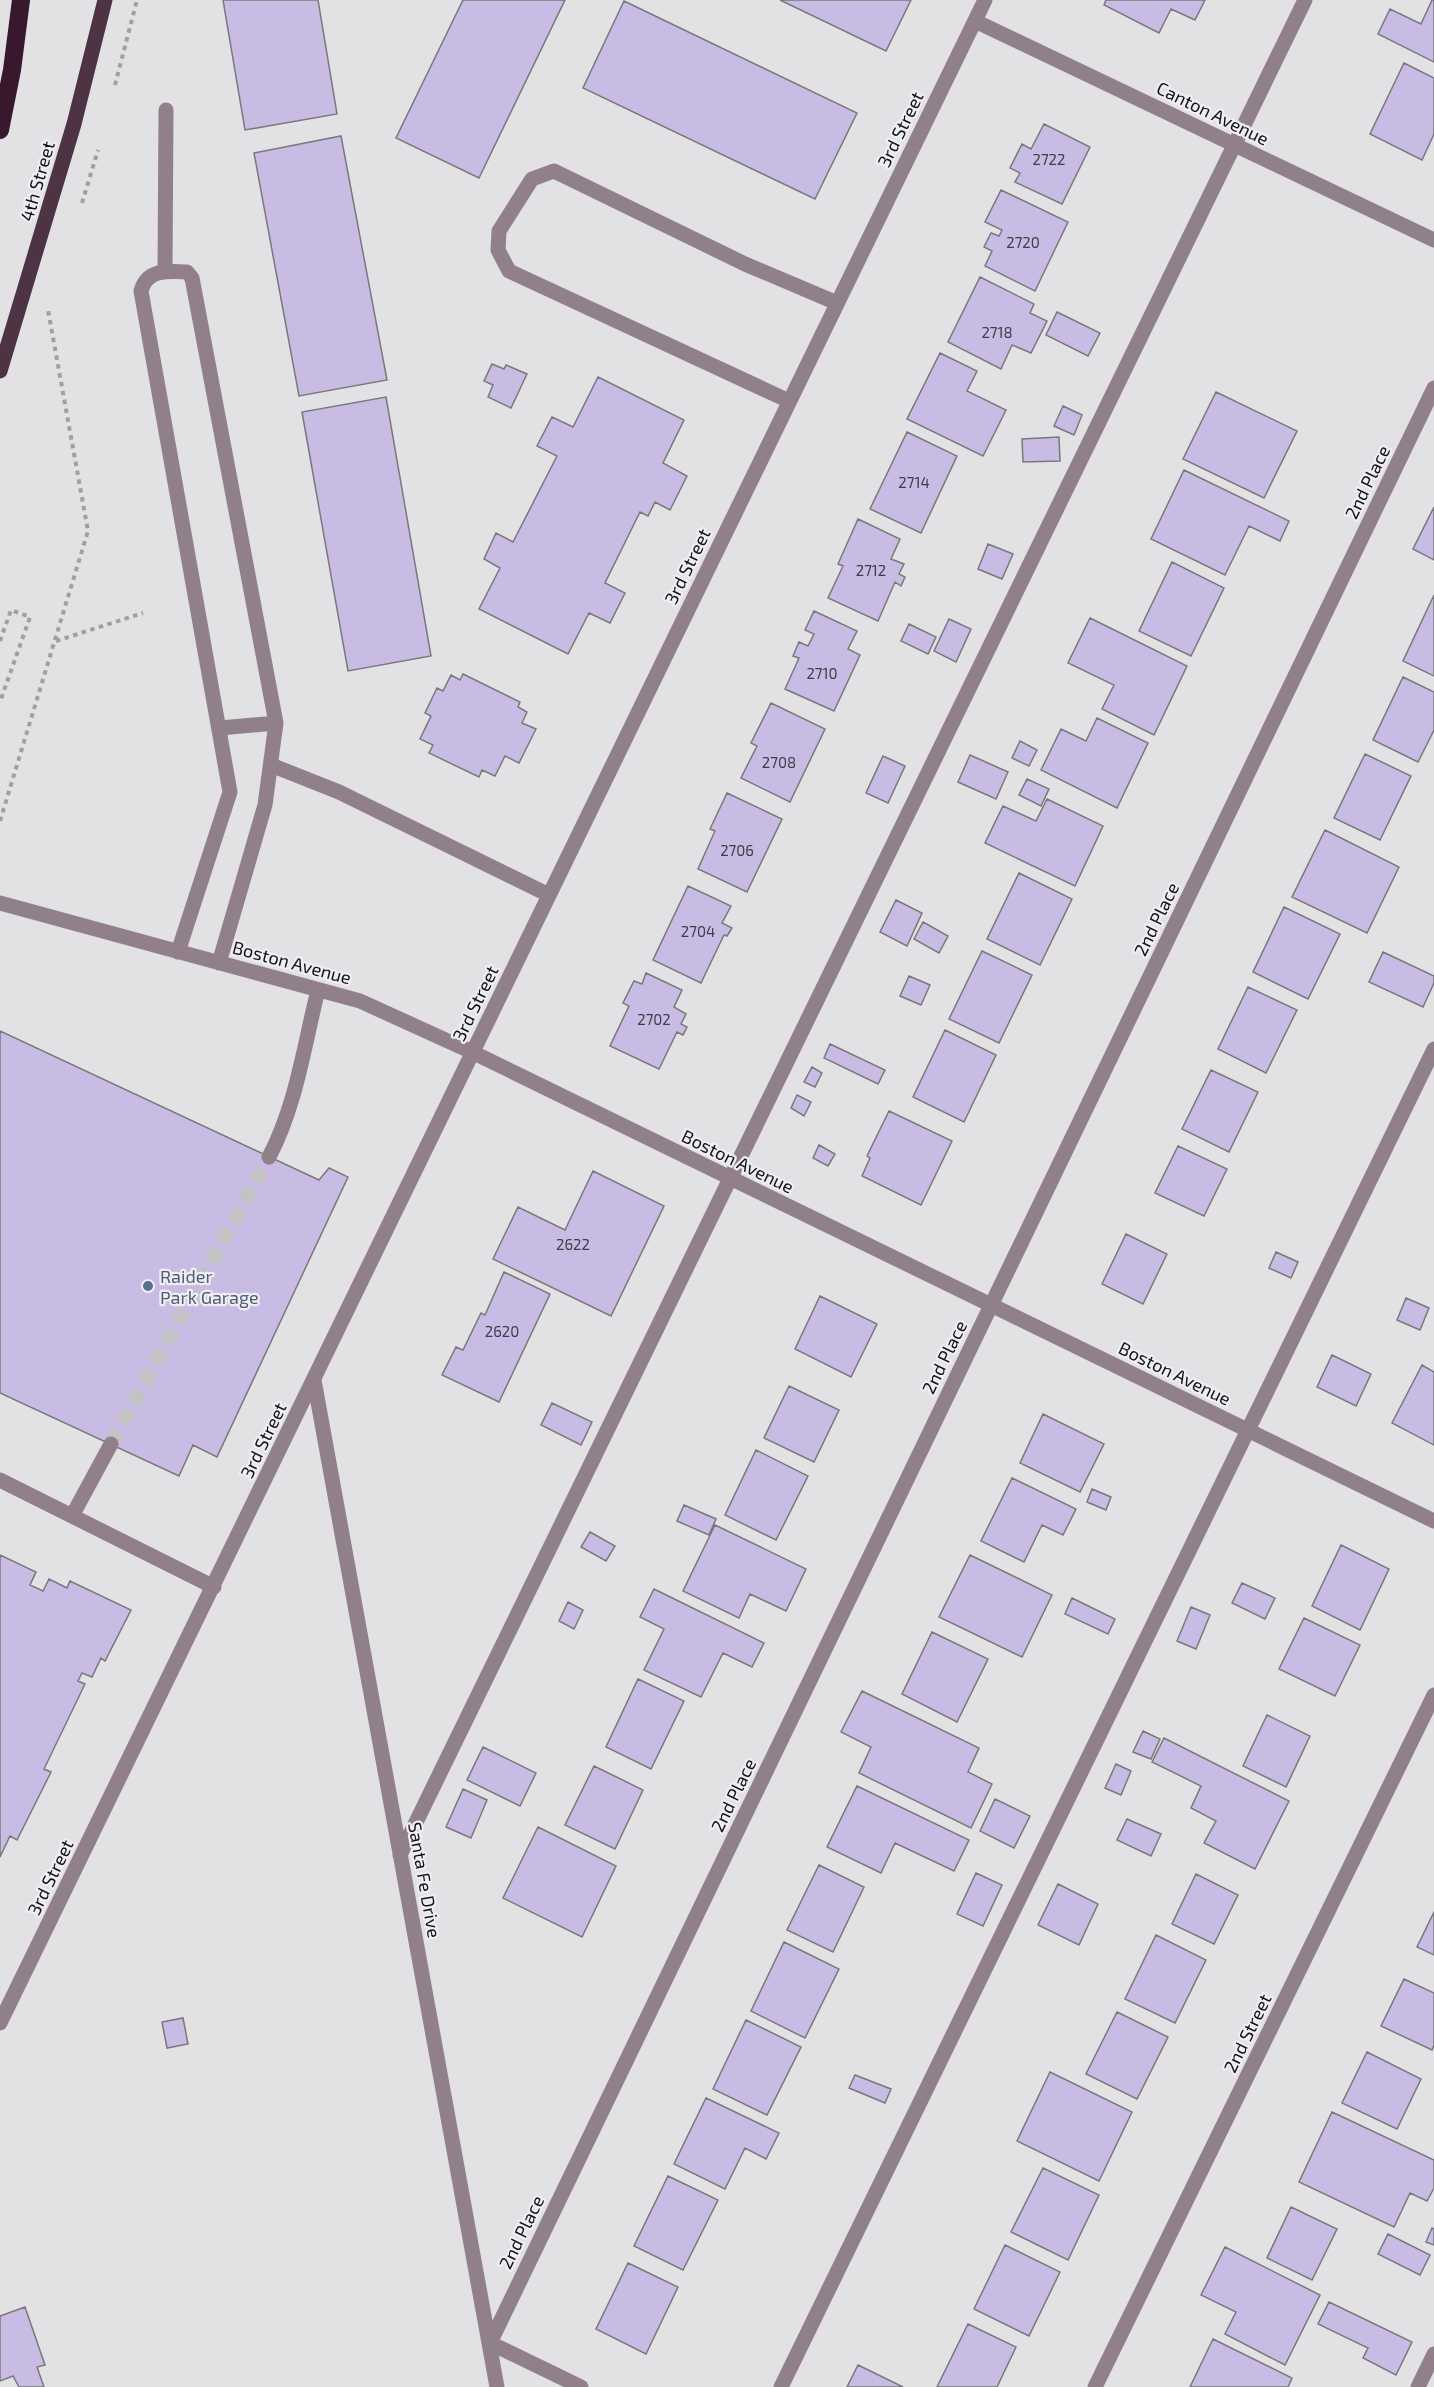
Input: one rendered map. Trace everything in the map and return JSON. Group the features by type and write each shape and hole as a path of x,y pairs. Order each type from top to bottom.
{"highway":[{"path":"0,130 12,70 21,0"}],"main road":[{"name":"4th Street","path":"0,371 74,124 105,0"}],"street":[{"name":"3rd Street","path":"0,2023 985,0"},
{"path":"400,1855 1305,0"},
{"name":"Canton Avenue","path":"975,21 1434,240"},
{"path":"165,272 166,110"},
{"path":"789,401 509,272 498,250 499,231 532,179 554,171 745,264 837,303"},
{"path":"178,952 230,792 141,291 144,281 152,274 165,272 187,272 192,278 276,723 266,805 219,963"},
{"name":"2nd Place","path":"490,2343 1434,388"},
{"path":"220,728 276,723"},
{"path":"271,765 339,792 549,896"},
{"name":"Boston Avenue","path":"0,903 360,1001 472,1052 1434,1521"},
{"path":"269,1157 281,1134 318,990"},
{"path":"781,2387 1434,1049"},
{"name":"Santa Fe Drive","path":"314,1380 497,2387"},
{"path":"72,1516 111,1444"},
{"path":"0,1480 214,1587"},
{"name":"2nd Street","path":"1095,2387 1434,1695"},
{"path":"490,2343 580,2387"},
{"path":"1418,2387 1434,2354"}],"path":[{"path":"112,96 137,0"},
{"path":"80,210 100,142"},
{"path":"0,821 88,531 48,312 51,301"},
{"path":"0,641 11,610 30,616 0,702"},
{"path":"55,642 143,613"}],"building":[{"path":"223,0 318,0 337,114 245,130"},
{"path":"463,0 565,0 479,178 396,138"},
{"path":"780,0 911,0 886,51"},
{"path":"1106,0 1205,0 1195,20 1171,9 1159,33 1104,5"},
{"path":"1434,0 1434,62 1378,34 1390,9 1421,24"},
{"path":"624,1 857,113 815,199 583,88"},
{"path":"1404,63 1434,78 1434,134 1422,160 1370,134"},
{"path":"1044,124 1090,147 1062,204 1015,182 1020,173 1010,168 1022,144 1031,149"},
{"path":"341,136 387,380 299,396 254,153"},
{"path":"1001,190 1068,222 1035,291 985,266 992,251 984,247 991,233 999,236 1002,230 985,222"},
{"path":"980,277 1034,304 1030,313 1047,321 1031,353 1012,345 1001,369 948,342"},
{"path":"1057,312 1100,333 1088,356 1046,335"},
{"path":"940,353 977,371 967,391 1006,410 983,456 907,419"},
{"path":"492,364 504,369 506,365 527,374 511,408 488,397 493,385 484,381"},
{"path":"598,377 684,420 663,463 687,476 670,510 655,502 648,516 640,512 605,583 625,593 610,623 589,613 568,654 479,609 500,568 484,559 496,533 513,542 557,456 537,446 552,417 573,427"},
{"path":"1216,392 1297,431 1264,498 1183,459"},
{"path":"386,397 431,656 348,671 302,412"},
{"path":"1063,406 1082,415 1074,435 1054,426"},
{"path":"907,432 957,456 921,533 870,509"},
{"path":"1059,437 1060,461 1023,462 1022,439"},
{"path":"1184,470 1289,521 1280,541 1249,526 1225,575 1151,539"},
{"path":"1434,507 1434,560 1413,549"},
{"path":"858,519 900,539 891,559 904,564 899,574 905,577 901,586 895,582 878,621 828,598 843,566 838,564"},
{"path":"988,544 1013,554 1002,579 978,569"},
{"path":"1172,562 1224,588 1191,656 1139,631"},
{"path":"1434,595 1434,676 1403,661"},
{"path":"814,611 857,631 848,649 860,655 834,711 785,689 799,658 793,656 799,642 808,646 814,634 805,630"},
{"path":"1090,618 1187,666 1154,735 1102,709 1114,685 1068,663"},
{"path":"949,619 971,629 956,662 934,651"},
{"path":"909,624 936,637 928,654 901,641"},
{"path":"463,674 520,702 518,707 527,712 522,723 536,729 519,763 505,756 495,776 482,770 479,777 429,753 433,745 420,739 431,716 425,713 437,688 443,691 451,675 460,680"},
{"path":"1403,677 1434,692 1434,730 1418,762 1373,740"},
{"path":"771,703 825,729 790,802 741,778 757,746 751,743"},
{"path":"1097,718 1148,743 1117,808 1041,770 1061,729 1086,741"},
{"path":"1020,741 1037,750 1029,766 1012,758"},
{"path":"1365,754 1411,776 1380,840 1334,818"},
{"path":"970,755 1008,772 996,799 958,782"},
{"path":"883,756 905,766 888,803 866,793"},
{"path":"1027,779 1049,789 1041,806 1019,795"},
{"path":"727,793 782,819 747,892 698,869 715,831 710,829"},
{"path":"1047,799 1103,826 1075,886 985,843 1003,806 1036,821"},
{"path":"1325,830 1399,867 1367,933 1292,897"},
{"path":"1019,873 1072,899 1040,965 987,939"},
{"path":"688,886 731,906 722,923 732,928 727,936 724,935 701,983 653,960"},
{"path":"896,900 922,913 907,946 880,932"},
{"path":"1284,907 1340,934 1308,999 1253,972"},
{"path":"923,922 948,936 939,953 914,939"},
{"path":"982,951 1032,975 999,1043 949,1019"},
{"path":"1383,952 1434,976 1434,983 1423,1007 1369,982"},
{"path":"646,973 682,990 674,1007 686,1014 681,1024 687,1027 683,1035 677,1032 659,1069 610,1046 629,1006 623,1003 634,981 642,984"},
{"path":"909,976 930,985 921,1005 900,996"},
{"path":"1248,987 1297,1010 1266,1073 1218,1049"},
{"path":"945,1030 996,1055 964,1122 913,1097"},
{"name":"Raider Park Garage","path":"0,1031 319,1180 329,1168 348,1177 217,1457 193,1445 179,1476 0,1393"},
{"path":"830,1044 885,1070 878,1084 824,1058"},
{"path":"812,1067 822,1073 815,1087 804,1082"},
{"path":"1211,1070 1258,1092 1229,1152 1182,1129"},
{"path":"797,1095 811,1102 804,1116 791,1108"},
{"path":"889,1111 952,1141 921,1205 862,1176 870,1158 867,1156"},
{"path":"819,1145 835,1154 828,1166 813,1158"},
{"path":"1178,1146 1227,1169 1204,1216 1155,1193"},
{"path":"593,1171 664,1206 611,1316 493,1259 518,1207 565,1230"},
{"path":"1126,1234 1167,1254 1143,1304 1102,1284"},
{"path":"1276,1252 1298,1262 1291,1278 1269,1268"},
{"path":"504,1272 550,1294 499,1402 442,1375 456,1347 463,1350 481,1313 485,1315"},
{"path":"820,1296 877,1324 851,1377 795,1349"},
{"path":"1406,1298 1429,1308 1420,1330 1397,1320"},
{"path":"1332,1355 1371,1374 1356,1406 1317,1387"},
{"path":"1422,1365 1434,1372 1434,1445 1392,1423"},
{"path":"789,1386 839,1410 814,1462 764,1438"},
{"path":"552,1403 592,1422 581,1445 541,1425"},
{"path":"1043,1414 1104,1444 1080,1492 1020,1463"},
{"path":"756,1450 808,1476 776,1540 725,1515"},
{"path":"1012,1478 1076,1509 1063,1535 1042,1525 1024,1562 981,1541"},
{"path":"1092,1489 1111,1497 1106,1510 1087,1502"},
{"path":"684,1505 716,1519 709,1535 677,1521"},
{"path":"715,1525 806,1569 786,1611 750,1594 739,1618 683,1591"},
{"path":"590,1532 615,1546 606,1561 581,1547"},
{"path":"1341,1545 1389,1569 1360,1630 1312,1606"},
{"path":"0,1555 36,1572 30,1585 43,1591 49,1579 67,1588 70,1581 131,1610 105,1661 101,1658 92,1677 82,1673 78,1681 85,1684 44,1769 51,1772 17,1840 10,1836 0,1857"},
{"path":"970,1555 1052,1595 1022,1657 939,1617"},
{"path":"1242,1583 1275,1598 1265,1619 1232,1603"},
{"path":"654,1589 764,1643 752,1667 723,1653 701,1697 644,1670 664,1629 640,1617"},
{"path":"1072,1598 1115,1619 1108,1634 1065,1614"},
{"path":"568,1602 583,1610 574,1629 559,1621"},
{"path":"1191,1607 1210,1615 1196,1649 1177,1641"},
{"path":"1304,1618 1360,1645 1335,1696 1279,1669"},
{"path":"932,1632 988,1659 957,1722 902,1694"},
{"path":"638,1679 684,1701 651,1769 606,1747"},
{"path":"862,1691 979,1748 968,1772 992,1784 971,1828 859,1773 871,1747 841,1732"},
{"path":"1267,1715 1310,1736 1286,1787 1243,1766"},
{"path":"1143,1731 1160,1739 1151,1759 1133,1752"},
{"path":"1164,1738 1289,1801 1255,1869 1204,1843 1216,1821 1191,1808 1201,1786 1152,1762"},
{"path":"483,1747 536,1773 520,1806 467,1780"},
{"path":"1116,1764 1131,1771 1121,1795 1105,1788"},
{"path":"594,1766 643,1790 615,1849 565,1825"},
{"path":"857,1786 969,1840 954,1871 895,1843 881,1873 827,1847"},
{"path":"463,1789 487,1800 471,1838 446,1827"},
{"path":"995,1799 1030,1816 1014,1848 980,1831"},
{"path":"1127,1819 1161,1834 1151,1856 1117,1840"},
{"path":"538,1827 616,1866 582,1937 503,1898"},
{"path":"819,1865 864,1887 833,1952 787,1930"},
{"path":"976,1873 1002,1885 983,1926 957,1914"},
{"path":"1196,1874 1238,1895 1214,1944 1172,1924"},
{"path":"1058,1884 1098,1904 1079,1945 1038,1925"},
{"path":"1434,1912 1434,1955 1417,1947"},
{"path":"1156,1935 1206,1960 1175,2023 1125,1999"},
{"path":"784,1942 839,1969 805,2038 751,2011"},
{"path":"1404,1979 1434,1993 1434,2045 1432,2050 1381,2026"},
{"path":"1117,2012 1168,2037 1137,2099 1086,2074"},
{"path":"183,2018 188,2044 167,2048 162,2022"},
{"path":"746,2020 801,2047 767,2115 713,2089"},
{"path":"1367,2052 1421,2079 1397,2129 1342,2103"},
{"path":"1050,2072 1132,2112 1099,2181 1017,2141"},
{"path":"855,2075 891,2089 885,2103 849,2088"},
{"path":"706,2098 779,2133 766,2159 745,2148 725,2189 674,2164"},
{"path":"1332,2112 1434,2160 1434,2188 1427,2201 1410,2193 1394,2227 1299,2182"},
{"path":"1043,2168 1099,2195 1068,2260 1011,2232"},
{"path":"668,2176 718,2200 683,2270 634,2246"},
{"path":"1291,2207 1337,2229 1312,2280 1267,2258"},
{"path":"1432,2228 1434,2229 1434,2245 1426,2242"},
{"path":"1388,2234 1430,2255 1420,2275 1378,2254"},
{"path":"1005,2245 1060,2272 1029,2336 974,2309"},
{"path":"1225,2247 1320,2295 1285,2365 1225,2334 1236,2312 1201,2295"},
{"path":"628,2263 678,2287 646,2354 596,2329"},
{"path":"1329,2302 1412,2342 1396,2375 1363,2358 1368,2348 1318,2324"},
{"path":"25,2307 45,2365 37,2367 44,2387 19,2387 13,2376 0,2381 0,2316"},
{"path":"968,2324 1016,2347 997,2387 937,2387"},
{"path":"1213,2339 1292,2378 1288,2387 1190,2387"},
{"path":"858,2365 903,2387 847,2387"}],"tunnel":[{"path":"111,1444 269,1157"}],"place":[{"name":"Raider Park Garage","path":"148,1286"}]}
